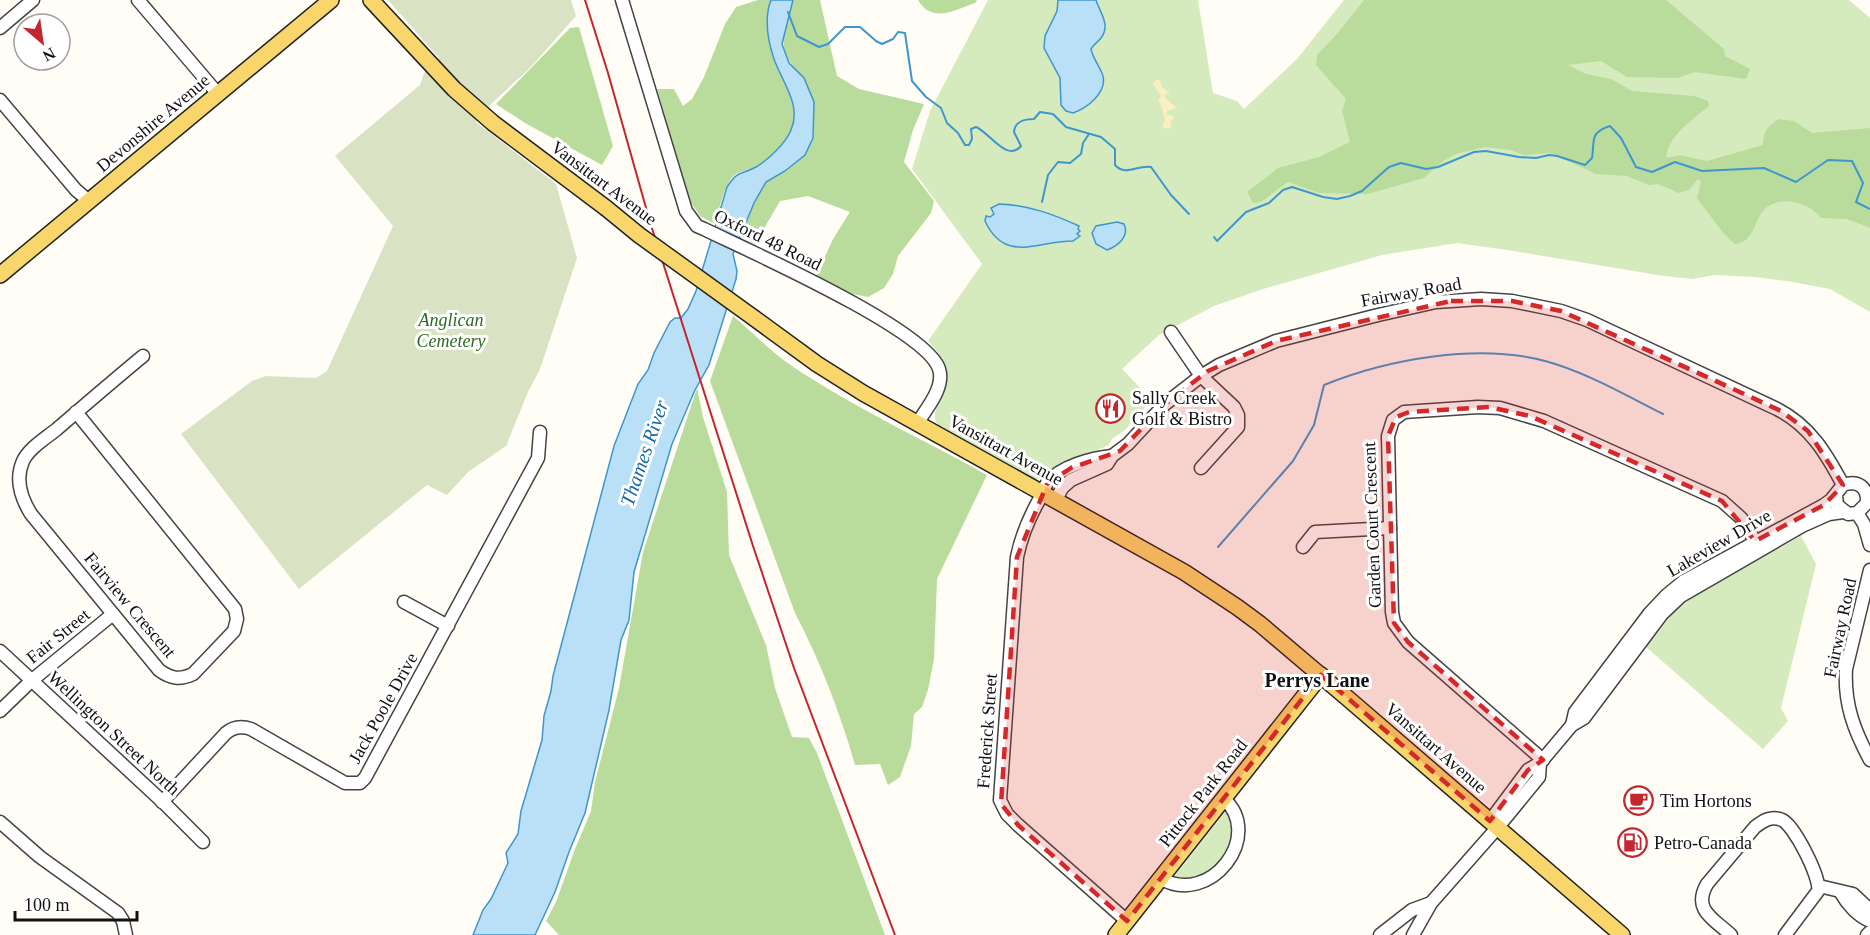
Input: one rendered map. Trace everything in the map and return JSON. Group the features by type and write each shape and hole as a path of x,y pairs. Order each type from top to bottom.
{"main road":[{"name":"Devonshire Avenue","path":"0,274 330,0"},
{"name":"Vansittart Avenue","path":"371,0 462,96 493,123 606,208 639,236 835,376 1214,591 1260,624 1622,935"},
{"name":"Pittock Park Road","path":"1116,935 1321,675"}],"street":[{"path":"0,28 33,0"},
{"path":"138,0 218,94"},
{"name":"Oxford 48 Road","path":"622,0 686,212 697,226 860,306 918,344 933,358 939,369 940,380 937,390 918,422"},
{"path":"0,99 76,190 89,201"},
{"name":"Fairway Road","path":"1049,496 1047,484 1062,472 1097,457 1112,456 1128,444 1165,404 1201,376 1236,357 1276,341 1395,311 1436,302 1470,300 1534,304 1587,320 1785,413 1816,440 1840,490"},
{"path":"1171,332 1201,376 1234,407 1239,420 1234,432 1201,468"},
{"path":"76,412 143,356"},
{"name":"Garden Court Crescent","path":"1542,761 1400,634 1394,623 1388,432 1393,420 1409,411 1489,407 1518,412 1544,421 1715,498 1733,510 1757,545"},
{"name":"Fairview Crescent","path":"76,412 233,605 237,619 231,635 200,667 184,678 176,679 159,670 31,514 21,496 20,482 24,459 76,412"},
{"name":"Jack Poole Drive","path":"162,801 226,733 239,727 251,729 345,783 360,783 365,778 538,458 540,432"},
{"path":"1856,483 1867,485 1867,503 1857,513 1843,512 1837,505 1840,490 1856,483"},
{"name":"Lakeview Drive","path":"1757,545 1824,505 1840,490"},
{"name":"Frederick Street","path":"1049,496 1024,532 1017,557 1001,804 1006,814 1128,921"},
{"name":"Lakeview Drive","path":"1413,935 1431,903 1494,824 1539,777 1542,761 1572,725 1575,712 1667,595 1684,581 1757,545 1833,512 1843,512"},
{"path":"1857,513 1864,524 1870,545"},
{"path":"1303,548 1315,532 1390,528"},
{"name":"Fairway Road","path":"1870,570 1845,679 1850,717 1870,760"},
{"path":"404,602 448,626"},
{"name":"Fair Street","path":"0,711 31,681 113,614"},
{"name":"Wellington Street North","path":"0,651 203,842"},
{"path":"1160,878 1174,885 1193,885 1209,879 1225,865 1235,846 1238,829 1234,810 1223,798"},
{"path":"1731,935 1704,910 1701,904 1702,893 1755,827 1765,820 1774,818 1784,820 1793,830 1817,876 1819,886 1818,891 1785,935"},
{"path":"0,822 40,857 118,913 123,921 126,935"},
{"path":"1819,886 1853,894 1870,910"},
{"path":"1841,893 1845,901 1864,919 1870,921"},
{"name":"Lakeview Drive","path":"1380,935 1412,910 1431,903"}],"highlighted area":[{"path":"1451,301 1512,301 1561,311 1781,411 1808,431 1843,485 1824,505 1755,541 1722,501 1530,416 1489,407 1409,412 1396,417 1388,436 1394,623 1408,642 1543,760 1528,770 1490,821 1321,675 1127,921 1018,825 1001,804 1017,557 1047,484 1071,468 1120,451 1165,404 1208,371 1276,341"}],"green space":[{"name":"Anglican Cemetery","path":"388,0 571,0 576,16 530,68 490,105 476,122 556,184 577,258 540,369 506,446 468,472 447,495 427,485 299,589 181,434 252,381 266,376 316,378 327,371 393,226 335,156 420,85 424,73 439,58"},
{"path":"758,0 771,0 768,21 771,45 777,68 792,101 794,119 790,134 776,151 754,168 738,173 732,178 723,197 715,224 700,216 690,201 657,89 674,89 683,106 692,99 704,77 725,24 736,7"},
{"path":"793,0 820,0 837,76 859,89 924,104 913,130 904,162 934,201 931,213 898,256 893,274 884,288 868,297 852,294 816,276 833,239 850,212 808,196 780,201 755,244 740,236 766,182 785,171 804,78 788,58 785,50 784,33"},
{"path":"918,0 977,0 975,3 952,11 937,13 930,12"},
{"path":"988,0 1198,0 1213,93 1237,101 1244,109 1297,59 1344,0 1849,0 1870,18 1870,312 1830,289 1755,277 1714,275 1693,279 1664,276 1457,243 1382,255 1263,289 1214,306 1159,335 1122,369 1152,400 1125,430 1112,439 1109,445 1052,470 1043,479 1034,479 939,426 935,419 945,381 945,369 940,356 928,341 982,264 912,169 930,111"},
{"path":"1364,0 1666,0 1724,49 1725,56 1750,69 1746,79 1695,72 1677,78 1627,77 1601,61 1568,65 1586,74 1611,79 1632,91 1694,96 1708,101 1709,106 1676,136 1666,158 1680,155 1707,161 1763,145 1767,129 1779,119 1794,121 1812,133 1870,128 1870,228 1847,219 1821,218 1810,208 1788,201 1773,203 1767,207 1747,239 1735,244 1724,234 1697,198 1701,182 1698,179 1689,190 1679,193 1658,184 1649,185 1627,176 1596,174 1550,153 1524,155 1511,150 1485,147 1456,154 1442,162 1424,178 1368,194 1319,193 1288,182 1261,202 1253,203 1247,192 1278,168 1319,157 1350,142 1342,111 1346,99 1316,65 1317,55"},
{"path":"579,27 613,146 602,165 525,123 496,104 570,28"},
{"path":"733,316 782,359 813,380 987,475 937,579 934,659 928,690 922,707 914,714 911,746 900,777 888,785 880,764 855,765 836,706 795,613 710,381"},
{"path":"697,388 703,417 727,492 729,555 766,645 775,688 792,737 809,738 817,753 885,935 559,935 546,921 556,902 591,811 595,782 619,688 643,552"},
{"path":"1801,536 1816,564 1781,708 1788,721 1763,749 1646,647 1672,615 1691,598"},
{"path":"1226,811 1231,819 1232,838 1229,848 1217,865 1201,877 1187,880 1173,878"}],"sand":[{"path":"1156,80 1160,80 1162,87 1170,93 1165,95 1165,98 1177,108 1167,111 1167,115 1172,115 1174,119 1170,121 1172,126 1170,129 1162,127 1165,119 1158,101 1161,96 1153,84"}],"water":[{"name":"Thames River","path":"771,0 793,0 782,44 789,63 804,78 814,102 813,138 805,155 766,182 754,203 733,254 737,271 736,279 709,365 695,390 672,444 634,572 629,620 621,640 609,710 585,813 555,892 535,935 473,935 483,910 491,899 508,863 506,853 518,834 521,811 542,740 544,716 553,676 614,446 638,384 648,370 670,322 675,318 681,318 688,309 696,291 727,187 737,175 756,167 771,156 785,140 794,121 793,103 774,59 769,37 767,22"},
{"path":"1058,0 1096,0 1105,24 1104,33 1091,49 1103,76 1102,88 1090,104 1073,113 1066,111 1061,105 1060,78 1044,48 1045,36 1057,11"},
{"path":"999,204 1030,208 1060,218 1079,226 1080,231 1077,234 1080,236 1073,241 1023,247 1012,246 1002,242 993,234 985,221 986,216 990,217 994,214 991,208"},
{"path":"1117,222 1124,224 1125,233 1122,240 1107,250 1096,244 1092,233 1096,226"}],"waterway":[{"path":"788,12 797,36 819,47 828,44 845,27 860,27 882,44 893,39 898,32 905,33 912,81 926,97 941,108 947,123 958,133 965,145 969,145 972,139 971,129 976,127 1004,149 1016,150 1021,146 1014,132 1018,123 1034,119 1040,112 1053,114 1066,127 1101,137 1115,149 1115,165 1119,168 1128,170 1151,167 1171,195 1189,214"},
{"path":"1214,237 1217,241 1246,212 1269,203 1283,190 1292,187 1337,199 1362,191 1389,167 1401,163 1426,169 1438,167 1474,152 1486,151 1519,157 1557,156 1585,165 1592,158 1596,134 1610,126 1621,138 1636,167 1652,172 1675,162 1702,171 1764,168 1796,182 1828,160 1852,161 1863,183 1856,202 1870,209"},
{"path":"1042,202 1048,175 1058,162 1070,163 1081,154 1083,143 1089,134"},
{"path":"1218,547 1293,461 1314,425 1324,385 1349,376 1404,361 1433,356 1463,354 1519,356 1545,361 1575,371 1663,414"}],"railway":[{"path":"585,0 650,222 753,546 794,668 895,935"}],"place":[{"name":"Sally Creek Golf & Bistro","path":"1111,408"},
{"name":"Tim Hortons","path":"1639,801"},
{"name":"Petro-Canada","path":"1633,843"}],"district":[{"name":"Perrys Lane","path":"1317,680"}]}
